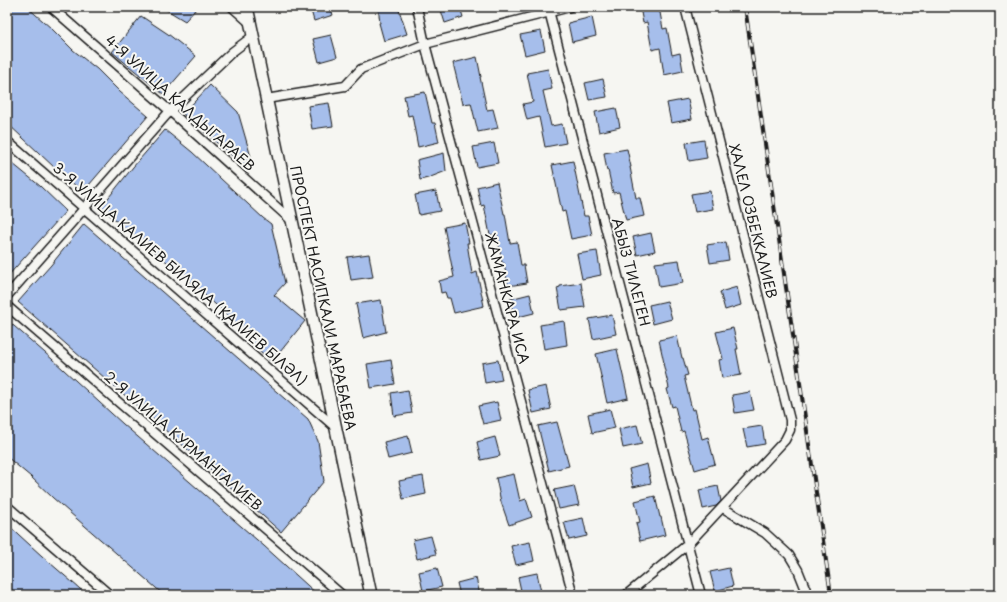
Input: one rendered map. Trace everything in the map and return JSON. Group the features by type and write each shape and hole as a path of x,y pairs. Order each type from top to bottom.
{"main road":[{"name":"ПРОСПЕКТ НАСИПКАЛИ МАРАБАЕВА","path":"247,7 371,595"}],"street":[{"name":"4-Я УЛИЦА КАЛДЫГАРАЕВ","path":"51,7 170,111 291,220"},
{"path":"232,7 251,24"},
{"name":"ЖАМАНКАРА ИСА","path":"417,7 425,44 573,595"},
{"path":"266,100 345,86 361,69 425,44 548,10 570,7"},
{"name":"ХАЛЕЛ ОЗБЕККАЛИЕВ","path":"685,7 790,420 790,430 785,440 723,508"},
{"name":"АБЫЗ ТИЛЕГЕН","path":"548,10 701,595"},
{"path":"7,296 170,111 232,52 253,36"},
{"name":"3-Я УЛИЦА КАЛИЕВ БИЛЯЛА (ҚАЛИЕВ БІЛӘЛ)","path":"7,141 335,427"},
{"name":"2-Я УЛИЦА КУРМАНГАЛИЕВ","path":"7,306 342,595"},
{"path":"7,506 110,595"},
{"path":"626,595 688,544 723,508 765,532 789,555 798,570 808,595"}],"building":[{"path":"7,7 27,7 148,116 83,192 7,123"},
{"path":"162,7 198,7 185,21"},
{"path":"310,7 330,7 333,15 314,21"},
{"path":"378,7 398,7 407,34 384,41 379,23"},
{"path":"440,7 460,7 463,17 445,23"},
{"path":"640,7 659,7 663,29 667,28 672,55 680,53 683,71 664,75 660,48 652,50 647,22 643,23"},
{"path":"141,16 168,34 196,56 163,94 112,52"},
{"path":"592,17 596,36 572,42 568,23"},
{"path":"541,31 545,50 525,55 520,35"},
{"path":"331,35 337,57 319,62 313,39"},
{"path":"477,57 487,110 493,109 498,128 478,132 471,103 463,104 453,63"},
{"path":"548,69 552,89 543,91 551,126 562,124 566,143 545,147 539,117 527,120 523,104 533,102 527,73"},
{"path":"603,79 607,97 589,100 585,83"},
{"path":"210,85 238,112 251,157 243,165 183,114"},
{"path":"425,92 432,123 435,123 439,142 418,147 412,115 408,116 404,96"},
{"path":"688,99 692,119 671,123 667,103"},
{"path":"329,103 333,126 312,129 308,106"},
{"path":"616,108 620,127 599,132 595,112"},
{"path":"165,130 192,152 271,224 285,283 274,295 305,321 272,362 247,339 250,335 172,266 125,229 101,207"},
{"path":"704,140 707,158 689,161 686,143"},
{"path":"494,143 498,163 477,167 473,147"},
{"path":"627,149 636,198 640,198 644,216 626,220 619,192 613,193 604,153"},
{"path":"444,153 446,171 420,180 417,160"},
{"path":"7,159 40,186 66,211 7,277"},
{"path":"573,161 584,216 588,216 592,235 571,239 565,211 562,212 552,165"},
{"path":"497,182 510,243 517,242 521,265 524,265 527,283 508,286 497,234 490,235 484,205 481,206 477,187"},
{"path":"436,191 440,211 419,215 415,195"},
{"path":"710,191 713,209 695,212 691,194"},
{"path":"465,223 469,243 467,243 472,274 477,272 484,306 454,313 450,298 447,298 445,292 441,293 439,281 454,277 444,227"},
{"path":"84,224 308,419 318,441 324,481 281,532 18,302 51,265"},
{"path":"651,233 655,251 637,255 633,237"},
{"path":"726,242 729,260 710,263 707,245"},
{"path":"597,251 601,275 582,279 577,254"},
{"path":"369,254 373,277 351,280 347,257"},
{"path":"679,260 683,283 659,287 655,263"},
{"path":"581,283 585,307 561,310 557,288 560,286"},
{"path":"737,287 741,305 725,310 720,292"},
{"path":"530,294 534,313 514,318 510,299"},
{"path":"381,300 386,332 363,338 356,304"},
{"path":"667,301 672,319 653,324 649,305"},
{"path":"612,315 616,334 593,339 589,319"},
{"path":"7,320 318,595 164,595 53,498 7,457"},
{"path":"564,321 567,345 544,349 540,325"},
{"path":"733,328 738,349 736,349 741,375 722,378 719,360 723,359 716,332"},
{"path":"677,336 688,375 684,376 692,410 695,409 702,439 708,437 715,464 695,470 684,431 681,432 675,406 672,407 667,389 669,388 659,340"},
{"path":"617,349 628,398 607,403 596,354"},
{"path":"391,360 395,384 371,388 367,364"},
{"path":"498,360 502,380 485,383 482,363"},
{"path":"546,386 551,409 533,413 528,390"},
{"path":"408,390 412,413 394,416 391,393"},
{"path":"750,392 754,410 735,413 732,395"},
{"path":"497,402 501,420 483,424 478,406"},
{"path":"610,409 615,428 592,433 588,414"},
{"path":"557,422 569,466 549,471 538,426"},
{"path":"637,425 642,444 623,448 619,429"},
{"path":"762,426 765,444 747,447 743,429"},
{"path":"408,436 412,453 388,459 384,442"},
{"path":"495,437 500,456 481,460 477,442"},
{"path":"647,464 651,483 633,487 629,469"},
{"path":"514,474 520,501 526,499 532,517 509,525 501,502 496,478"},
{"path":"423,476 426,494 403,499 399,481"},
{"path":"574,486 579,505 559,509 554,490"},
{"path":"718,486 721,501 716,506 703,509 699,490"},
{"path":"655,496 665,535 640,541 636,523 640,522 635,501"},
{"path":"583,518 587,536 569,540 564,522"},
{"path":"7,524 42,556 87,595 7,595"},
{"path":"431,536 436,554 417,559 413,540"},
{"path":"530,542 534,561 516,565 511,546"},
{"path":"437,568 442,587 423,591 419,572"},
{"path":"729,568 733,586 715,591 710,572"},
{"path":"537,573 541,592 522,595 518,577"},
{"path":"476,578 480,595 460,595 457,583"}],"railway":[{"path":"745,7 831,595"}]}
